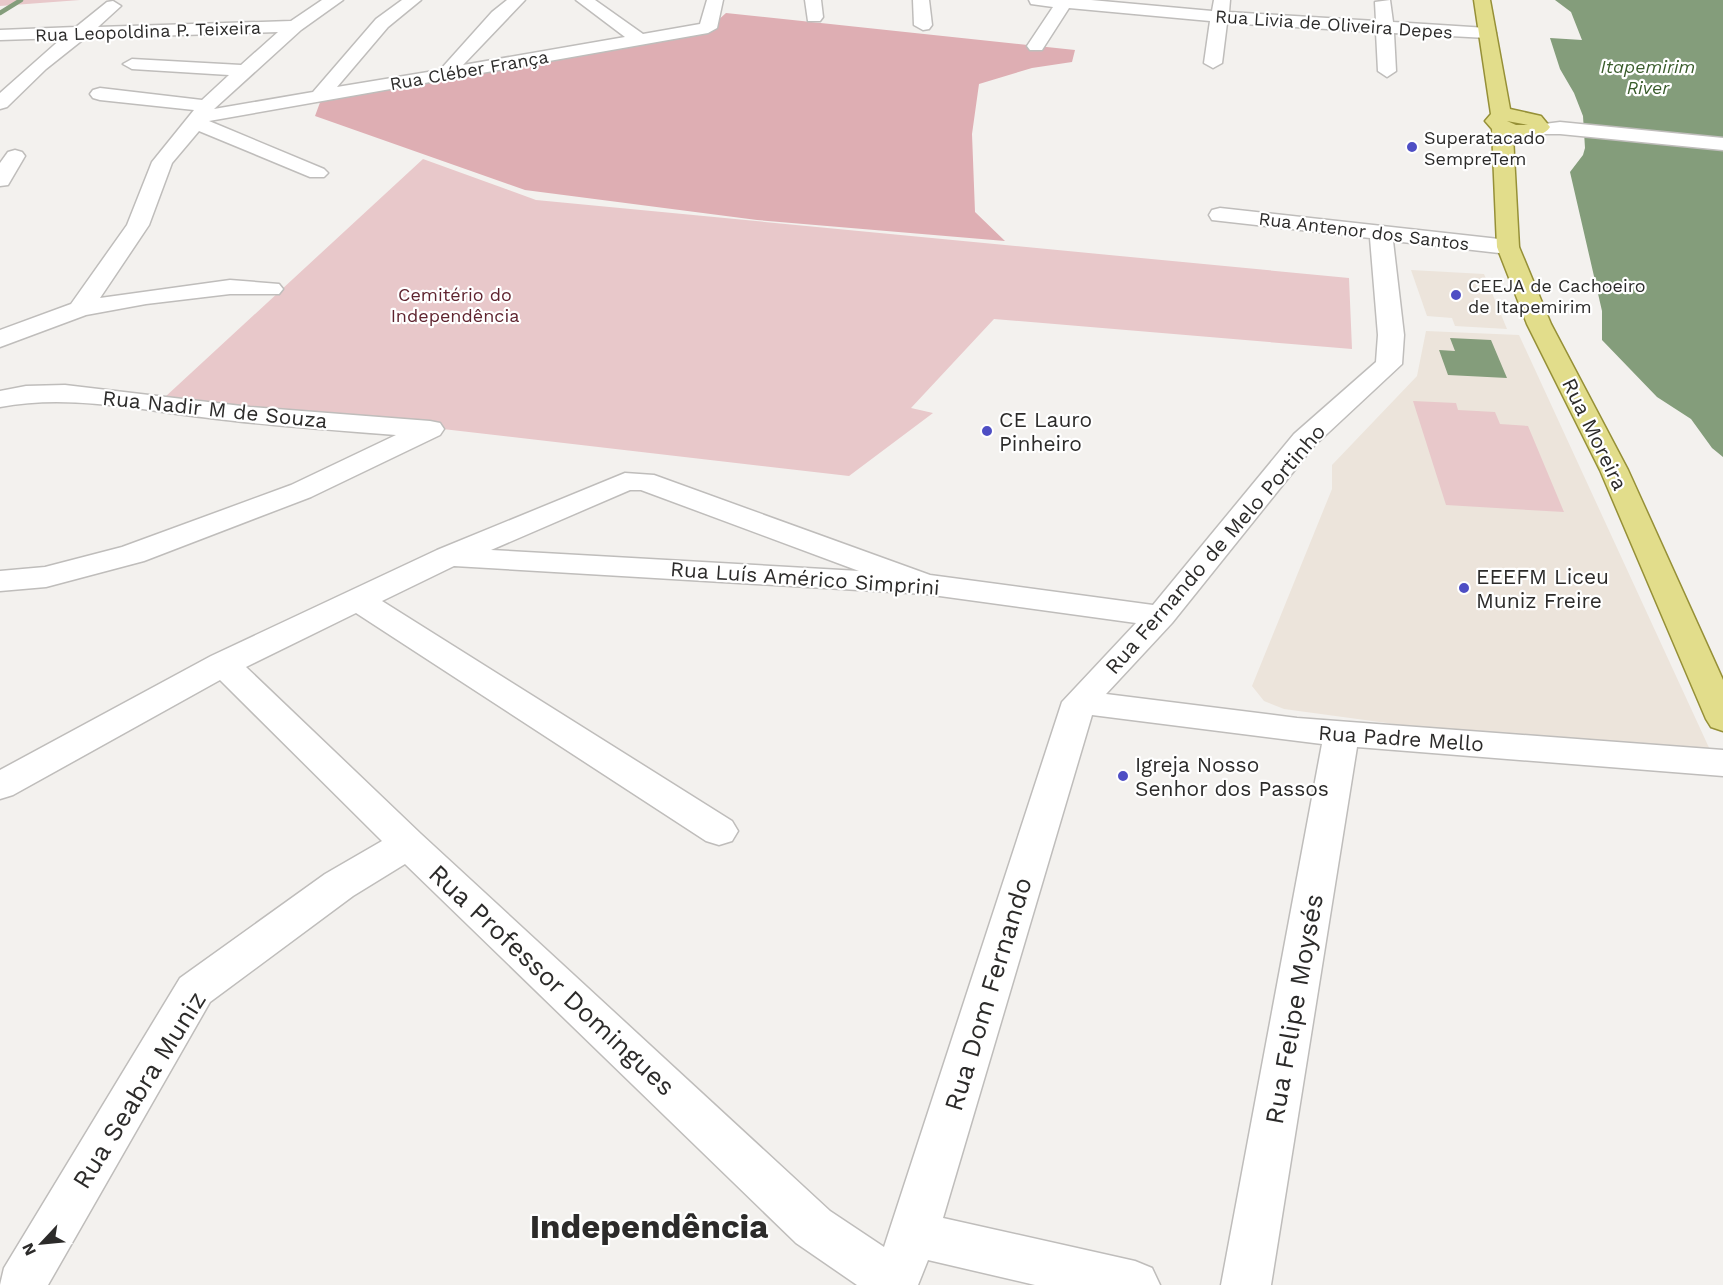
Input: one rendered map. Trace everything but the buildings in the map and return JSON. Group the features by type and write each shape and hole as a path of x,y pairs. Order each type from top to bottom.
{"main road":[{"name":"Rua Moreira","path":"1482,0 1487,33 1516,123 1508,247 1539,324 1614,470 1723,718"}],"street":[{"path":"80,309 138,225 162,162 201,115 246,70 314,11 335,0"},
{"path":"320,94 382,23 414,0"},
{"path":"448,71 498,16 517,0"},
{"path":"584,0 640,40"},
{"name":"Rua Cléber França","path":"201,115 708,28 715,0"},
{"path":"921,0 923,25"},
{"name":"Rua Livia de Oliveira Depes","path":"1037,0 1220,9 1383,27 1487,33"},
{"path":"1383,2 1383,27 1388,71"},
{"path":"1036,46 1064,3"},
{"path":"0,103 40,65 113,6"},
{"path":"1212,63 1220,9"},
{"name":"Rua Leopoldina P. Teixeira","path":"3,37 295,26"},
{"path":"132,64 246,70"},
{"path":"99,94 201,115 317,173"},
{"path":"1516,123 1723,144"},
{"path":"0,180 15,156"},
{"name":"Rua Antenor dos Santos","path":"1220,214 1508,247"},
{"name":"Rua Fernando de Melo Portinho","path":"1079,702 1161,616 1304,440 1389,364 1391,335 1381,234"},
{"path":"0,339 80,309 146,297 230,287 271,289"},
{"name":"Rua Nadir M de Souza","path":"0,399 26,393 65,393 250,415 430,429 301,491 134,554 46,577 0,581"},
{"path":"0,786 223,664 448,557 625,482 644,481 925,584"},
{"name":"Rua Luís Américo Simprini","path":"448,557 925,584 1161,616"},
{"path":"358,600 719,831"},
{"name":"Rua Professor Domingues","path":"223,664 408,844 813,1227 894,1284"},
{"name":"Rua Padre Mello","path":"1079,702 1342,733 1723,763"},
{"name":"Rua Dom Fernando","path":"894,1284 914,1234 1079,702"},
{"name":"Rua Felipe Moysés","path":"1246,1285 1342,733"},
{"name":"Rua Seabra Muniz","path":"24,1282 195,990 339,885 408,844"},
{"path":"914,1234 1135,1285"}],"shaded area":[{"path":"726,13 1075,50 1072,62 1032,68 979,84 972,134 975,212 1005,241 757,220 525,190 315,116 322,97 706,31"},
{"name":"CEEJA de Cachoeiro de Itapemirim","path":"1411,270 1484,274 1507,329 1455,326 1452,318 1427,316"},
{"name":"EEEFM Liceu Muniz Freire","path":"1426,331 1519,335 1711,752 1453,732 1284,709 1264,701 1252,686 1332,489 1332,465 1417,376"}],"green space":[{"path":"0,0 80,0 0,6"},
{"name":"Cemitério do Independência","path":"423,159 536,200 1349,278 1352,349 994,319 911,408 933,413 849,476 165,397"},
{"path":"1413,401 1456,403 1458,410 1495,412 1500,424 1528,426 1564,512 1446,505"}],"water":[{"name":"Itapemirim River","path":"1555,0 1723,0 1723,457 1712,448 1691,419 1657,397 1602,340 1602,311 1570,172 1583,155 1585,148 1583,116 1574,93 1560,69 1550,38 1582,40 1571,12"},
{"path":"1450,338 1491,340 1507,378 1448,375 1439,350 1455,351"}],"waterway":[{"path":"0,13 21,0"}],"place":[{"name":"Superatacado SempreTem","path":"1412,147"},
{"name":"CEEJA de Cachoeiro de Itapemirim","path":"1456,295"},
{"name":"CE Lauro Pinheiro","path":"987,431"},
{"name":"EEEFM Liceu Muniz Freire","path":"1464,588"},
{"name":"Igreja Nosso Senhor dos Passos","path":"1123,776"}],"district":[{"name":"Independência","path":"649,1226"}]}
